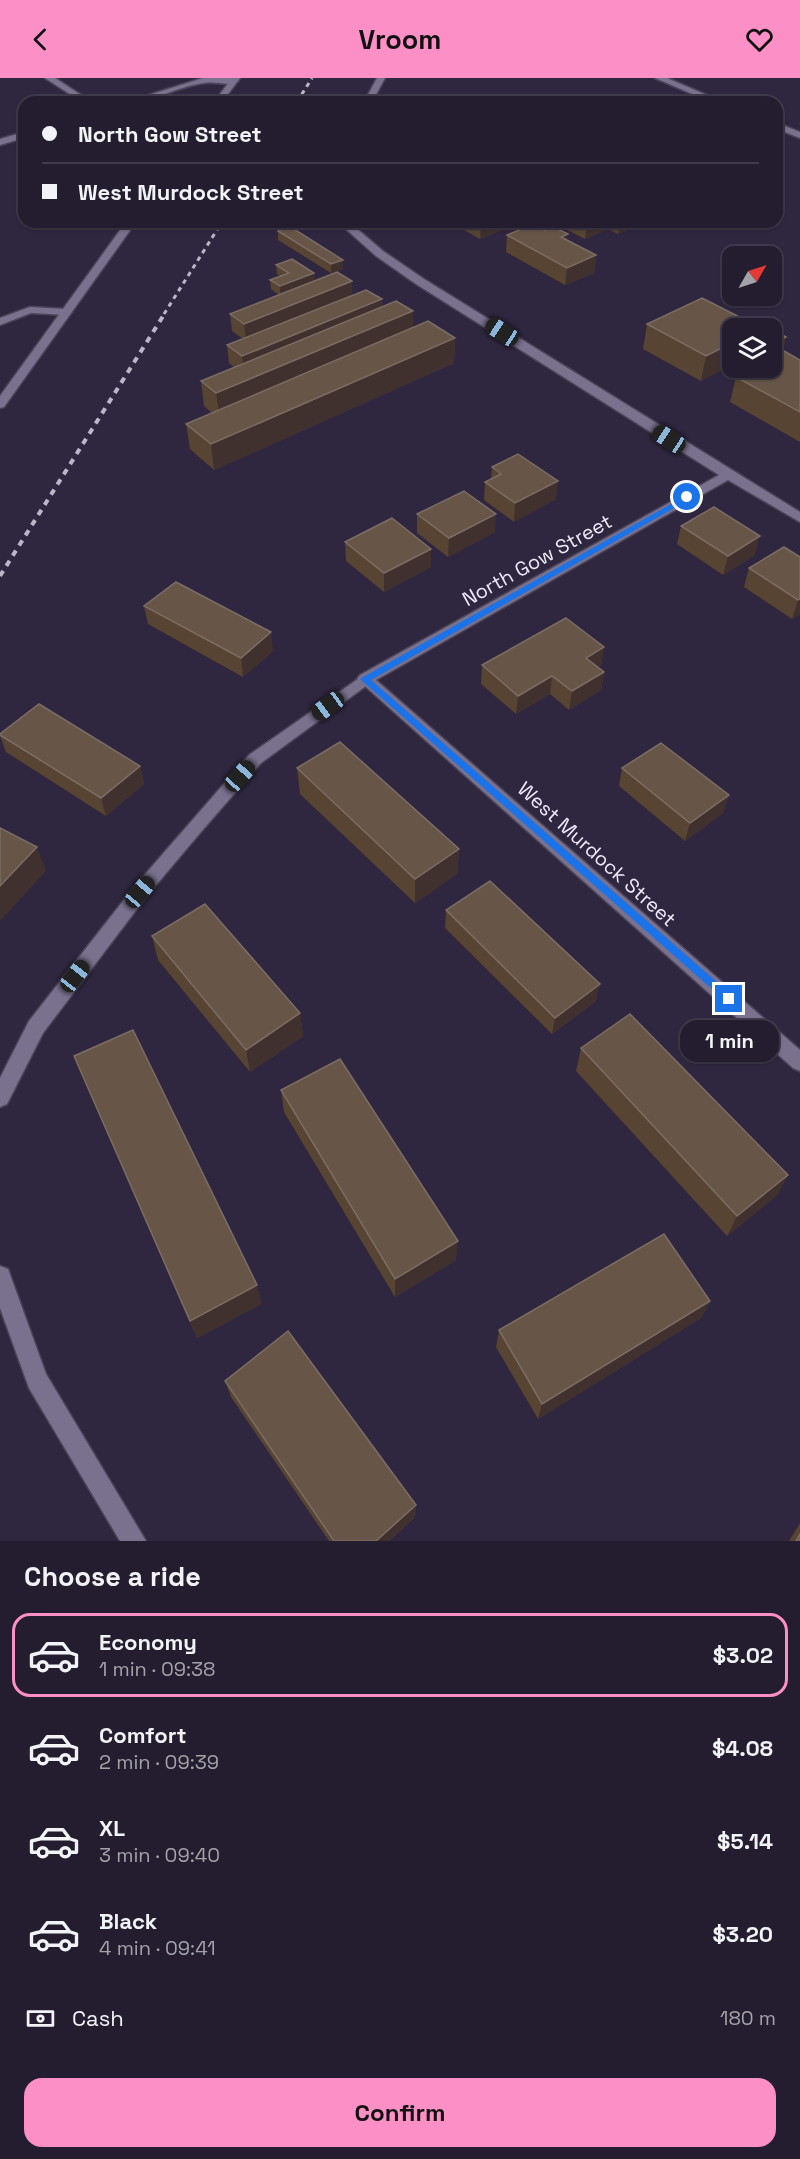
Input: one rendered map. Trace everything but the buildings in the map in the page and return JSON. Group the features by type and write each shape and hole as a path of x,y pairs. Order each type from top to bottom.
{"street":[{"path":"48,78 78,96"},
{"path":"371,96 381,78"},
{"path":"659,78 703,96"},
{"path":"150,96 205,80 235,79"},
{"path":"222,96 235,79"},
{"path":"783,128 800,135"},
{"path":"0,142 18,137"},
{"path":"0,404 127,228"},
{"path":"349,228 361,239 408,272 728,475 800,518"},
{"path":"0,322 30,310 66,312"},
{"name":"North Gow Street","path":"0,1098 36,1027 140,892 255,759 365,679 728,475"},
{"name":"West Murdock Street","path":"365,679 800,1062"},
{"path":"0,1277 37,1380 134,1541"}],"railway":[{"path":"301,96 312,78"},
{"path":"164,314 218,228"},
{"path":"0,576 165,313"}],"route":[{"path":"687,497 365,679 729,999"}]}
